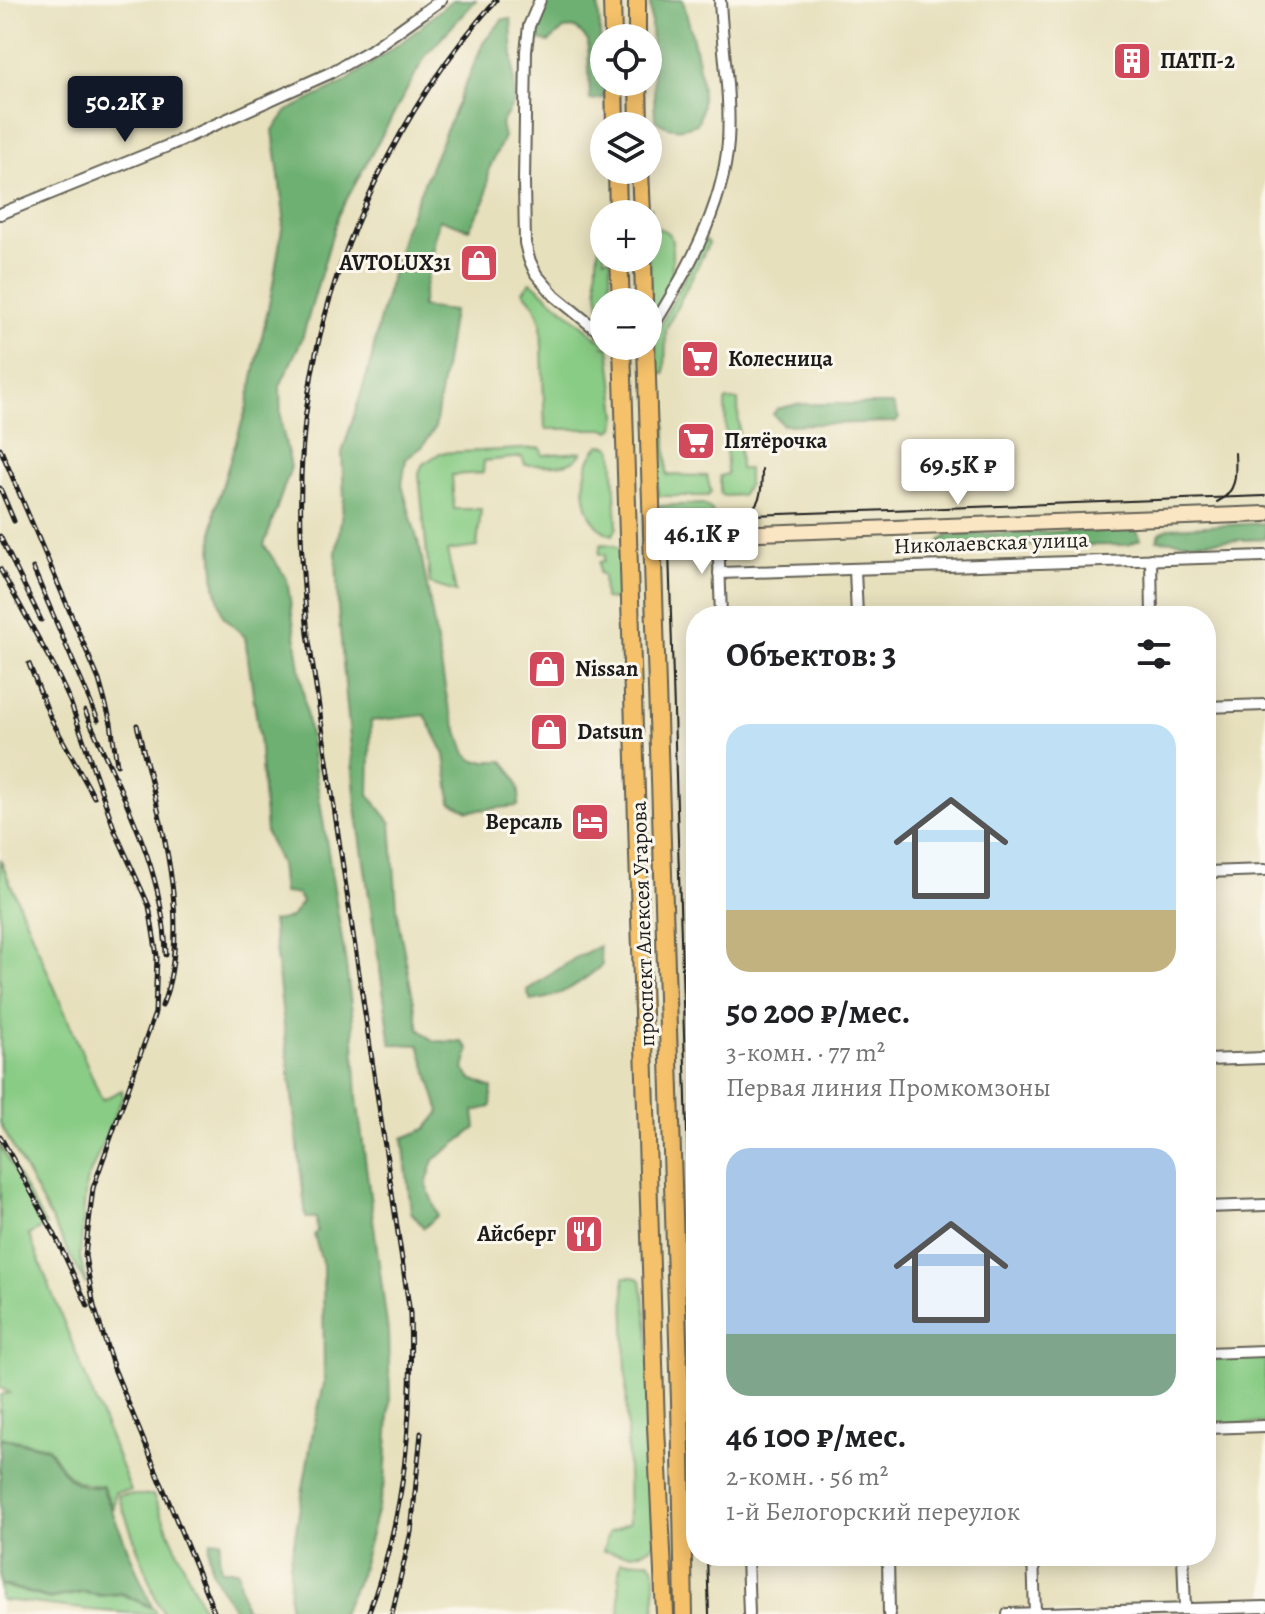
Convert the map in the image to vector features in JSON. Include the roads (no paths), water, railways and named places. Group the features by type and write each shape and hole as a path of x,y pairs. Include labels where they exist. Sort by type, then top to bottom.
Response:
{"main road":[{"path":"612,0 613,24"},
{"path":"637,0 637,24"},
{"name":"проспект Алексея Угарова","path":"621,360 656,1426 665,1614"},
{"name":"проспект Алексея Угарова","path":"646,360 684,1614"},
{"name":"Николаевская улица","path":"652,537 1265,514"},
{"path":"628,539 652,537"},
{"path":"661,1500 680,1500"}],"street":[{"path":"0,214 170,145 330,73 358,58 441,0"},
{"path":"540,0 529,26 526,51 525,243 536,274 555,296 590,325"},
{"path":"662,312 706,225 721,185 728,125 720,0"},
{"path":"718,534 721,606"},
{"name":"Николаевская улица","path":"719,573 1265,556"},
{"path":"1151,559 1152,606"},
{"path":"855,570 857,606"},
{"path":"1216,707 1265,705"},
{"path":"1216,872 1265,870"},
{"path":"1216,1060 1265,1058"},
{"path":"1216,1207 1265,1205"},
{"path":"1216,1353 1265,1351"},
{"path":"1216,1428 1265,1426"},
{"path":"747,1566 749,1614"},
{"path":"888,1566 889,1614"},
{"path":"1033,1566 1035,1613"},
{"path":"1183,1566 1185,1608"},
{"path":"1008,1614 1265,1607"}],"tram line":[{"path":"1217,502 1232,487 1235,453"},
{"path":"742,517 757,503 762,469"},
{"path":"686,1098 669,550 676,531 683,523 702,517 1265,496"},
{"path":"707,1566 709,1614"}],"railway":[{"path":"368,1614 381,1577 399,1503 408,1428 410,1313 308,634 301,543 302,452 319,338 353,233 401,133 430,86 496,0"},
{"path":"0,448 99,680 111,723 117,765"},
{"path":"0,488 14,521"},
{"path":"0,536 41,620"},
{"path":"33,568 98,720"},
{"path":"0,569 70,701 115,831 149,906 157,956 155,1013 93,1188 85,1256 94,1306 113,1366 215,1614"},
{"path":"29,664 51,719 94,797"},
{"path":"85,711 138,829 157,891 166,955"},
{"path":"137,725 162,829 174,902 175,938 171,973 162,1006"},
{"path":"0,1136 54,1233 88,1306"},
{"path":"392,1614 411,1532 421,1433"}],"place":[{"name":"ПАТП-2","path":"1132,61"},
{"name":"AVTOLUX31","path":"479,263"},
{"name":"Колесница","path":"700,359"},
{"name":"Пятёрочка","path":"696,441"},
{"name":"Nissan","path":"547,669"},
{"name":"Datsun","path":"549,732"},
{"name":"Версаль","path":"590,822"},
{"name":"Айсберг","path":"584,1234"}]}
